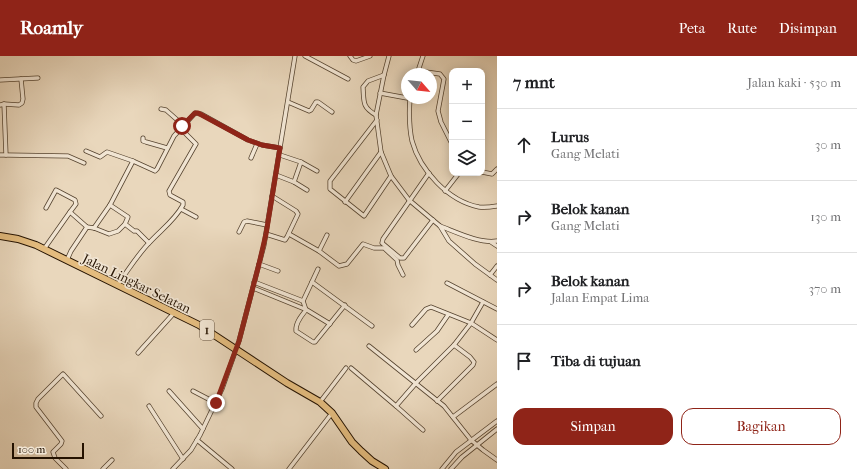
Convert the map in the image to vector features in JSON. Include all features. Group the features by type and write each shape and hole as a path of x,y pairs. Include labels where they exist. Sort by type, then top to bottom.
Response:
{"highway":[{"name":"Jalan Lingkar Selatan","path":"0,236 18,239 44,249 204,328 287,383 320,402 332,414 352,442 372,461 385,469"}],"street":[{"path":"173,469 183,459 203,429 216,403 236,350 268,225 295,56"},
{"path":"305,56 348,79"},
{"path":"350,56 356,61 370,56"},
{"path":"389,56 376,115 381,152 391,176 409,200 440,226 454,232 491,242 497,246"},
{"path":"419,68 423,56"},
{"path":"437,74 440,74 444,79 438,110 441,122 450,140"},
{"path":"376,115 369,111 364,105 363,87 368,81 384,75"},
{"path":"0,80 38,78"},
{"path":"7,155 2,104 19,105 22,103 23,99 20,79"},
{"path":"380,93 401,97"},
{"path":"288,102 309,111 316,102 318,102 332,112"},
{"path":"409,104 412,140 415,150 429,173 445,191 467,203 474,206 497,206"},
{"path":"117,285 136,258 169,223 184,203 170,195 169,191 196,144 166,110 161,109"},
{"path":"86,151 100,157 107,152 112,153 155,171 167,148 182,127 195,113 198,113 242,138 257,144 280,148"},
{"path":"377,120 330,181 330,189 364,216 391,176"},
{"path":"143,138 143,141 167,148"},
{"path":"251,158 257,144"},
{"path":"345,202 381,152"},
{"path":"0,155 16,154 68,156 84,163"},
{"path":"280,155 301,162 317,171"},
{"path":"94,228 110,206 133,161"},
{"path":"294,182 301,162"},
{"path":"485,173 492,174 497,170"},
{"path":"429,173 382,240 383,244 400,258 404,258 433,220"},
{"path":"276,175 294,182 307,190"},
{"path":"445,191 457,176"},
{"path":"44,249 76,204 76,200 56,190 46,208"},
{"path":"266,234 285,240 298,213 272,196"},
{"path":"70,212 87,227 109,234 118,231 125,224 128,217 110,206"},
{"path":"181,208 196,217"},
{"path":"239,232 244,222 247,220 268,225"},
{"path":"125,224 134,231 137,231 149,243"},
{"path":"440,226 449,241 497,280"},
{"path":"67,261 71,251 87,227"},
{"path":"449,241 454,232"},
{"path":"289,234 318,251 339,266 347,264 363,244 374,248 382,247 397,259 403,275"},
{"path":"318,251 327,235"},
{"path":"491,242 497,241"},
{"path":"259,264 278,271"},
{"path":"490,275 497,266"},
{"path":"306,310 303,301 318,269"},
{"path":"254,282 303,301"},
{"path":"312,282 372,326"},
{"path":"447,283 497,309"},
{"path":"253,288 306,310 330,324"},
{"path":"396,406 416,383 454,345 471,323 483,302"},
{"path":"306,310 295,328 296,331 313,342 316,341 345,305"},
{"path":"412,326 428,307 431,307 471,323 497,340"},
{"path":"138,353 174,312"},
{"path":"416,350 437,331 448,315"},
{"path":"438,400 473,365 474,362 470,357 454,345"},
{"path":"369,346 438,400 471,440 497,460"},
{"path":"320,402 346,368"},
{"path":"351,368 423,430"},
{"path":"66,469 54,458 53,452 62,441 36,407 38,399 63,374 101,416"},
{"path":"453,417 497,384"},
{"path":"193,391 216,403"},
{"path":"169,392 203,429"},
{"path":"149,406 183,459"},
{"path":"289,469 332,414"},
{"path":"442,469 456,452 497,421"},
{"path":"451,469 462,457 497,430"},
{"path":"196,440 232,469"},
{"path":"103,469 112,460"}],"route":[{"path":"182,126 195,113 198,113 253,143 280,148 264,245 239,341 230,369 216,403"}]}
